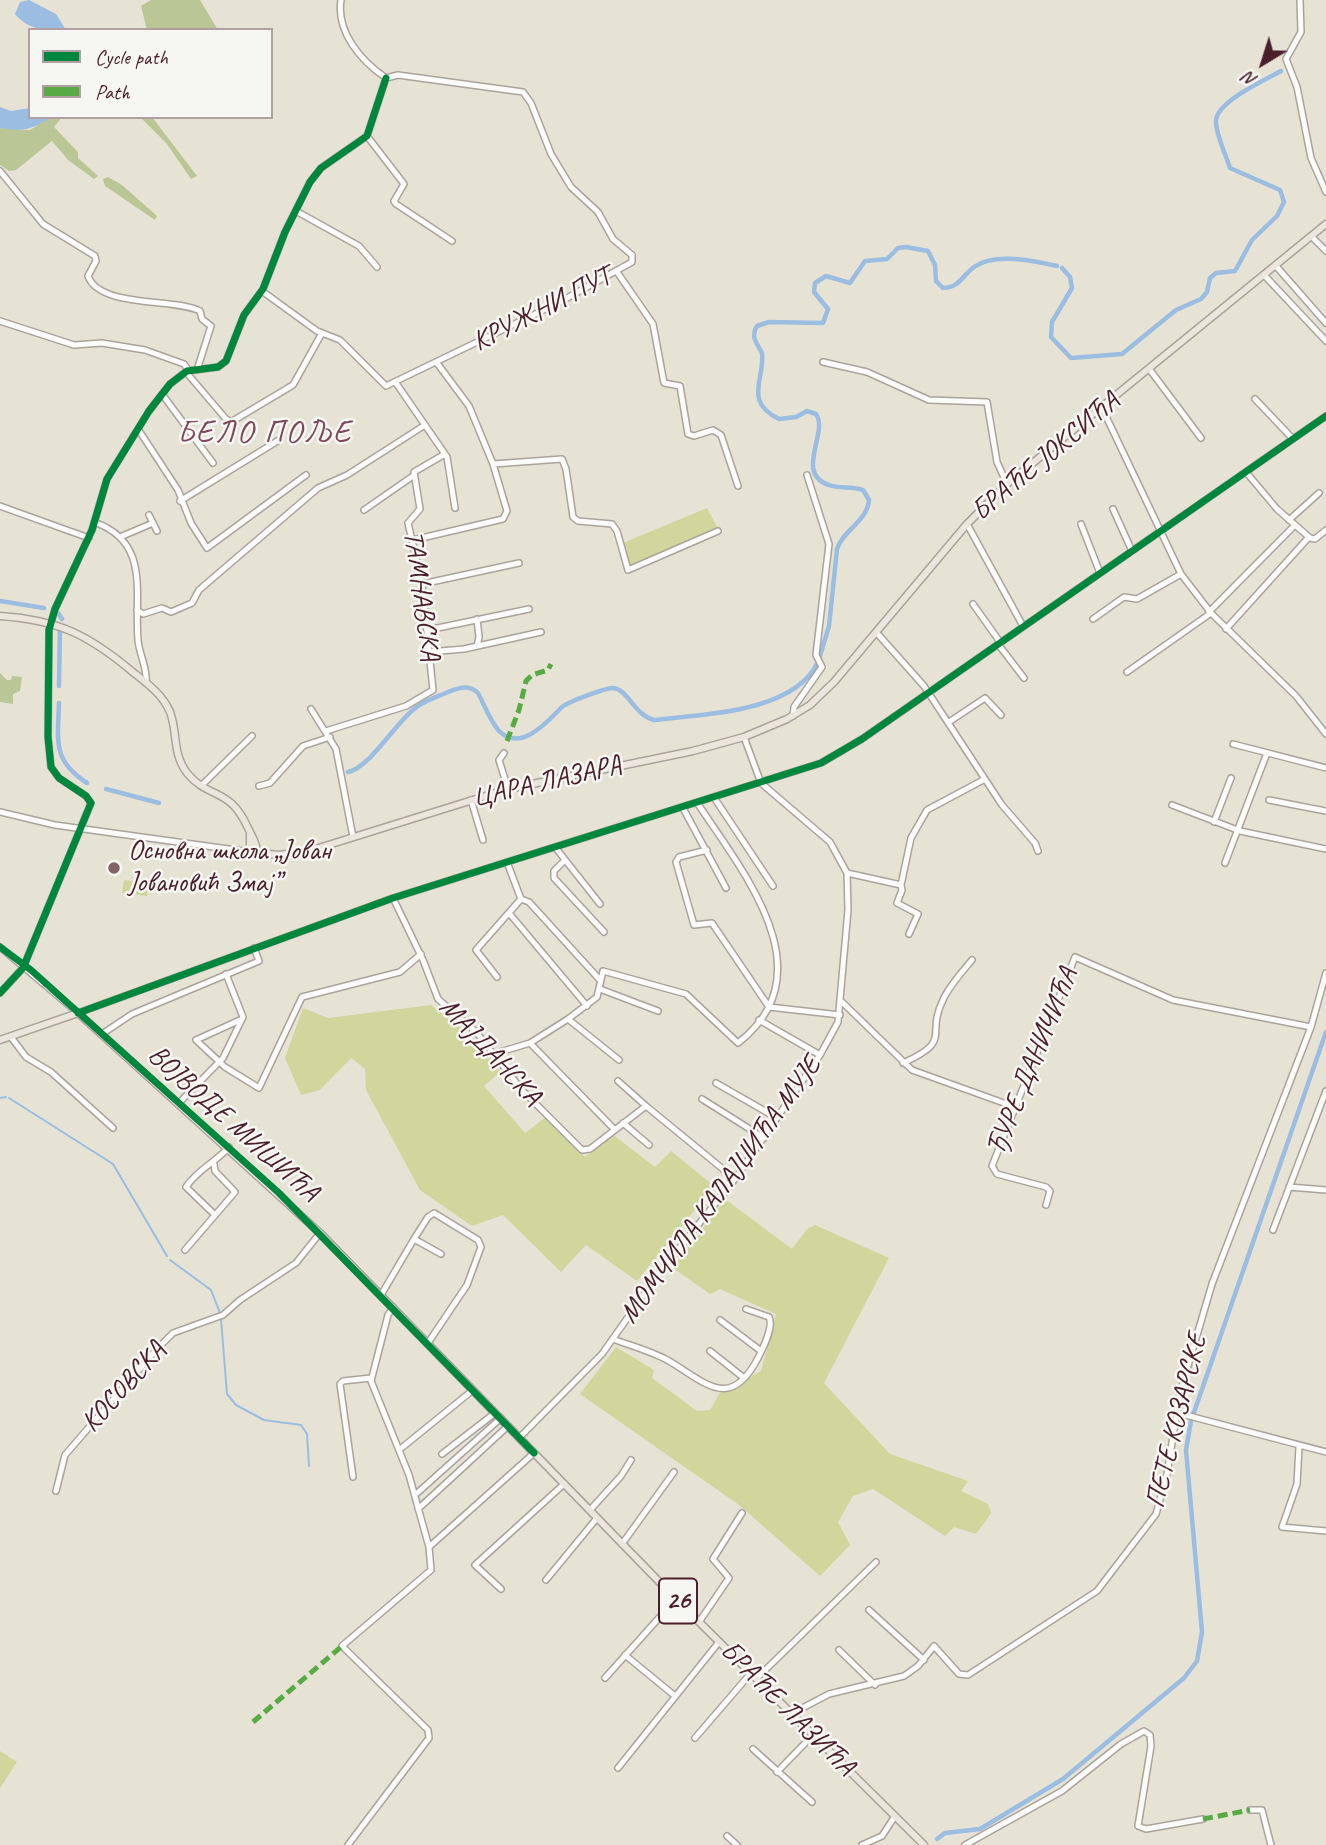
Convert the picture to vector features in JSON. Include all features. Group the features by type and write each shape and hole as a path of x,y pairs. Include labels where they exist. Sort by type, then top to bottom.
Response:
{"main road":[{"name":"БРАЋЕ ЈОКСИЋА","path":"793,716 827,689 967,524 1007,484 1326,224"},
{"path":"0,616 50,623 92,639 146,682 161,696 170,713 176,751 182,765 202,785 232,802 250,832 253,852"},
{"name":"ЦАРА ЛАЗАРА","path":"253,852 295,854 508,789 687,752 744,737 793,716"},
{"path":"0,1040 78,1013"},
{"name":"ВОЈВОДЕ МИШИЋА","path":"78,1013 229,1147 320,1233 428,1343"},
{"name":"26","path":"428,1343 534,1453"},
{"name":"БРАЋЕ ЛАЗИЋА","path":"534,1453 676,1599 924,1845"}],"street":[{"path":"0,993 25,965 90,801 60,778 50,761 47,737 50,623 89,538 107,479 138,429 162,394 187,371 224,363 244,314 262,291 296,211 318,172 367,136 387,78 364,59 348,38 341,18 341,0"},
{"path":"1300,0 1301,32 1286,60 1297,87 1311,158 1326,192"},
{"name":"КРУЖНИ ПУТ","path":"387,78 395,75 523,92 531,103 551,154 566,179 598,212 613,239 632,254 631,263 617,272 396,383"},
{"path":"367,136 404,184 394,201 396,204 452,242"},
{"path":"0,171 43,224 95,256 96,261 88,276 94,284 118,296 200,311 202,319 211,326 197,370"},
{"path":"296,211 359,246 377,267"},
{"path":"1311,236 1326,251"},
{"path":"1276,266 1326,323"},
{"path":"617,272 653,324 664,383 680,386 688,435 694,436 713,430 721,435 738,486"},
{"path":"1265,276 1326,341"},
{"path":"262,291 322,333 342,342 381,384 396,383 445,454 455,509"},
{"path":"0,321 74,345 124,345 184,363 187,371 231,422 293,385 322,333"},
{"path":"823,362 867,372 929,400 987,402 997,462 1007,484"},
{"path":"413,540 506,517 507,511 494,464 469,406 437,363"},
{"path":"1150,370 1201,438"},
{"path":"162,394 213,463"},
{"path":"1255,399 1293,439"},
{"path":"1102,408 1181,574 1210,612 1296,696 1326,734"},
{"path":"78,1013 393,898 715,799 829,759 1326,416"},
{"path":"137,610 143,614 162,608 171,612 189,604 198,590 318,488 347,475 425,425"},
{"path":"138,429 178,490 180,501 207,548 306,475"},
{"path":"180,501 279,440"},
{"path":"364,510 413,476 417,469 445,454"},
{"path":"494,464 562,459 573,517 579,521 612,524 617,531 628,570 718,531"},
{"path":"1246,472 1289,520 1309,537 1315,539 1326,530"},
{"path":"793,716 794,707 822,667 816,655 829,553 828,539 807,475"},
{"name":"ТАМНАВСКА","path":"326,731 382,715 430,694 434,682 428,631 409,520 420,506 413,476"},
{"path":"1289,520 1320,493"},
{"path":"0,506 89,538"},
{"path":"1113,509 1132,551"},
{"path":"149,515 157,531"},
{"path":"94,522 120,537 136,563 138,645 146,682"},
{"path":"120,537 153,523"},
{"path":"967,524 1023,626"},
{"path":"1081,524 1100,573"},
{"path":"1127,673 1210,612 1295,525"},
{"path":"1226,629 1309,537"},
{"path":"422,584 519,563"},
{"path":"1093,619 1124,597 1137,599 1181,574"},
{"path":"973,604 1024,678"},
{"path":"428,631 529,609"},
{"path":"477,620 477,646"},
{"path":"429,652 477,646 541,632"},
{"path":"876,632 928,692 985,779 1038,850"},
{"path":"949,722 986,698 1001,715"},
{"path":"311,709 330,737 339,759 353,837"},
{"path":"202,785 252,736"},
{"path":"259,786 270,783 303,746 330,737"},
{"name":"МОМЧИЛА КАЛАЈЏИЋА МУЈЕ","path":"519,1438 613,1339 660,1272 735,1179 820,1055 840,1015 849,899 847,873 830,842 761,783 744,737"},
{"path":"1233,744 1326,768"},
{"path":"503,752 499,760 508,789"},
{"path":"1225,863 1267,753"},
{"path":"1214,822 1231,778"},
{"path":"909,934 918,914 897,904 911,838 927,810 985,779"},
{"path":"715,799 774,886"},
{"path":"471,800 483,840"},
{"path":"1269,800 1326,811"},
{"path":"493,1054 530,1043 587,1006 597,997 605,971 685,994 738,1043 759,1020 769,1007 779,982 775,940 741,872 698,804"},
{"path":"1172,805 1237,831 1326,849"},
{"path":"683,808 708,850 726,888"},
{"name":"ЦАРА ЛАЗАРА","path":"0,812 80,829 253,852"},
{"path":"555,848 600,904"},
{"path":"708,850 680,858 676,862 694,923 697,926 712,923 769,1007 840,1015"},
{"path":"564,861 554,871 554,878 604,932"},
{"path":"507,862 521,899 529,902 601,981"},
{"path":"847,873 901,885"},
{"name":"МАЈДАНСКА","path":"393,898 421,954 438,999 476,1032 522,1090 582,1150 590,1149 646,1106"},
{"path":"496,977 476,950 521,899"},
{"path":"509,913 587,1006"},
{"name":"ВОЈВОДЕ МИШИЋА","path":"0,947 25,965 78,1013"},
{"path":"102,1034 132,1014 259,961 254,948"},
{"path":"240,1020 196,1038 219,1061 256,1087 261,1087 302,997 400,972 421,954"},
{"name":"ЂУРЕ ДАНИЧИЋА","path":"1046,1205 1050,1191 1046,1187 997,1174 992,1168 1074,957 1173,1000 1311,1027"},
{"path":"903,1063 926,1052 935,1043 942,1000 972,960"},
{"name":"ПЕТЕ КОЗАРСКЕ","path":"791,1714 829,1694 904,1676 936,1646 959,1674 968,1675 1097,1591 1159,1509 1181,1390 1212,1284 1311,1027 1326,973"},
{"path":"179,1103 225,1055 243,1014 226,974"},
{"path":"600,989 658,1011"},
{"path":"842,1002 912,1070 1015,1107"},
{"path":"568,1019 620,1060"},
{"path":"759,1020 820,1055"},
{"path":"11,1037 26,1056 51,1072 113,1128"},
{"path":"530,1043 615,1130"},
{"path":"618,1081 735,1179"},
{"path":"716,1083 777,1118"},
{"path":"1273,1230 1326,1091"},
{"path":"702,1099 764,1138"},
{"path":"623,1123 649,1145"},
{"name":"ВОЈВОДЕ МИШИЋА","path":"215,1215 186,1187 201,1168 214,1164 229,1147"},
{"name":"ВОЈВОДЕ МИШИЋА","path":"185,1250 235,1192 215,1171 214,1164"},
{"path":"1289,1187 1326,1190"},
{"path":"381,1295 428,1217 434,1213 481,1244 467,1285 428,1343"},
{"name":"КОСОВСКА","path":"56,1491 65,1455 173,1333 220,1317 240,1300 296,1263 320,1233"},
{"path":"414,1239 440,1254"},
{"path":"348,1845 429,1738 428,1730 342,1646 429,1574 432,1566 415,1495 400,1450 370,1378 393,1307"},
{"path":"613,1339 666,1359 712,1389 723,1389 744,1378 761,1351 771,1321 767,1316 746,1309"},
{"path":"720,1321 761,1351"},
{"path":"710,1351 744,1378"},
{"path":"353,1477 340,1384 343,1381 370,1378"},
{"path":"400,1450 473,1390"},
{"path":"442,1454 495,1412"},
{"path":"1178,1413 1326,1452"},
{"path":"415,1495 501,1418"},
{"path":"418,1508 508,1426"},
{"path":"1299,1447 1297,1484 1282,1527 1326,1531"},
{"path":"429,1547 534,1453"},
{"path":"590,1510 621,1476 631,1460"},
{"path":"622,1544 674,1472"},
{"path":"501,1588 475,1565 564,1484"},
{"path":"699,1622 729,1578 713,1559 742,1513"},
{"path":"546,1580 597,1518"},
{"path":"695,1738 753,1676 876,1562"},
{"path":"605,1678 676,1599"},
{"path":"869,1610 924,1660"},
{"path":"618,1768 719,1642"},
{"path":"839,1650 875,1685"},
{"path":"625,1655 676,1696"},
{"path":"965,1845 1062,1791 1121,1744 1144,1731 1150,1735 1151,1746 1138,1826 1146,1829 1203,1819"},
{"path":"777,1772 813,1735"},
{"path":"753,1749 812,1802"},
{"path":"1250,1811 1262,1810 1271,1845"},
{"path":"862,1845 882,1836 895,1816"},
{"path":"727,1836 737,1845"}],"green space":[{"path":"151,0 200,0 217,28 146,28 141,6"},
{"path":"48,119 60,119 54,127 78,152 78,158 98,176 94,179 68,160 52,141 16,170 9,171 0,165 0,128 30,130"},
{"path":"142,119 154,119 197,176 191,179 167,144"},
{"path":"108,177 122,185 157,216 155,220 105,186 103,179"},
{"path":"707,508 718,529 671,551 628,566 623,543"},
{"path":"0,673 7,680 11,680 12,676 22,677 20,691 13,694 13,704 0,702"},
{"path":"124,880 149,883 147,896 122,893"},
{"path":"431,1005 471,1036 500,1072 484,1086 525,1133 546,1117 585,1157 612,1134 655,1167 671,1151 714,1186 637,1281 586,1245 561,1272 503,1215 472,1226 420,1190 366,1090 365,1069 351,1058 320,1090 301,1095 285,1058 303,1008 328,1018"},
{"path":"725,1199 792,1249 807,1229 815,1225 889,1258 824,1383 890,1454 968,1481 961,1491 988,1504 991,1513 976,1534 954,1527 945,1536 873,1489 853,1496 838,1522 850,1545 820,1576 739,1505 580,1394 616,1347 654,1370 652,1378 697,1411 710,1410 721,1391 726,1391 761,1371 776,1314 720,1289 710,1294 673,1268"},
{"path":"0,1751 17,1762 0,1788"}],"water":[{"path":"29,0 56,14 65,28 38,28 26,24 15,14 20,2"},
{"path":"0,107 11,111 28,108 28,119 48,119 27,129 0,128"}],"waterway":[{"path":"1062,268 1070,277 1072,288 1052,322 1051,337 1071,358 1122,354 1176,310 1201,299 1207,292 1210,278 1216,273 1235,271 1252,240 1277,216 1284,202 1280,190 1230,168 1216,120 1233,99 1281,71"},
{"path":"820,656 829,626 837,549 844,536 864,514 869,500 863,490 829,485 819,480 814,472 814,452 819,431 816,414 807,411 796,417 779,419 762,405 758,389 762,353 754,337 757,326 769,322 823,323 828,309 814,292 815,283 826,276 850,283 865,261 887,259 898,248 928,251 935,265 936,281 943,288 953,286 974,267 992,260 1015,259 1057,266"},
{"path":"0,601 44,608"},
{"path":"58,613 62,619"},
{"path":"59,686 60,628"},
{"path":"348,772 365,762 418,706 460,688 471,688 478,693 499,731 507,737 516,738 525,737 542,727 562,707 613,688 623,693 641,713 654,720 745,708 789,692 806,679 818,662"},
{"path":"59,703 58,739 62,758 76,775 87,783"},
{"path":"106,789 159,803"},
{"path":"937,1839 945,1833 980,1829 1063,1779 1184,1678 1197,1661 1202,1632 1186,1450 1191,1421 1326,1032"},
{"path":"0,1098 6,1097"},
{"path":"9,1098 113,1164 167,1256"},
{"path":"170,1260 211,1290 220,1313"},
{"path":"221,1319 227,1394 236,1405 264,1420 301,1425 307,1434 309,1466"}],"marked path":[{"path":"507,741 526,681 532,675 548,670 551,664"},
{"path":"253,1722 342,1646"},
{"path":"1203,1819 1250,1810"}],"cycle path":[{"path":"0,993 23,968 91,803 86,796 59,778 51,767 48,737 49,630 55,609 92,530 107,479 149,411 170,384 187,371 218,367 226,361 244,315 263,289 285,232 310,182 321,168 367,136 386,78"},
{"path":"78,1013 393,898 821,763 862,739 1326,416"},
{"path":"0,947 31,970 279,1193 534,1453"}],"place":[{"name":"Основна школа „Јован Јовановић Змај”","path":"114,868"}],"district":[{"name":"БЕЛО ПОЉЕ","path":"265,434"}]}
